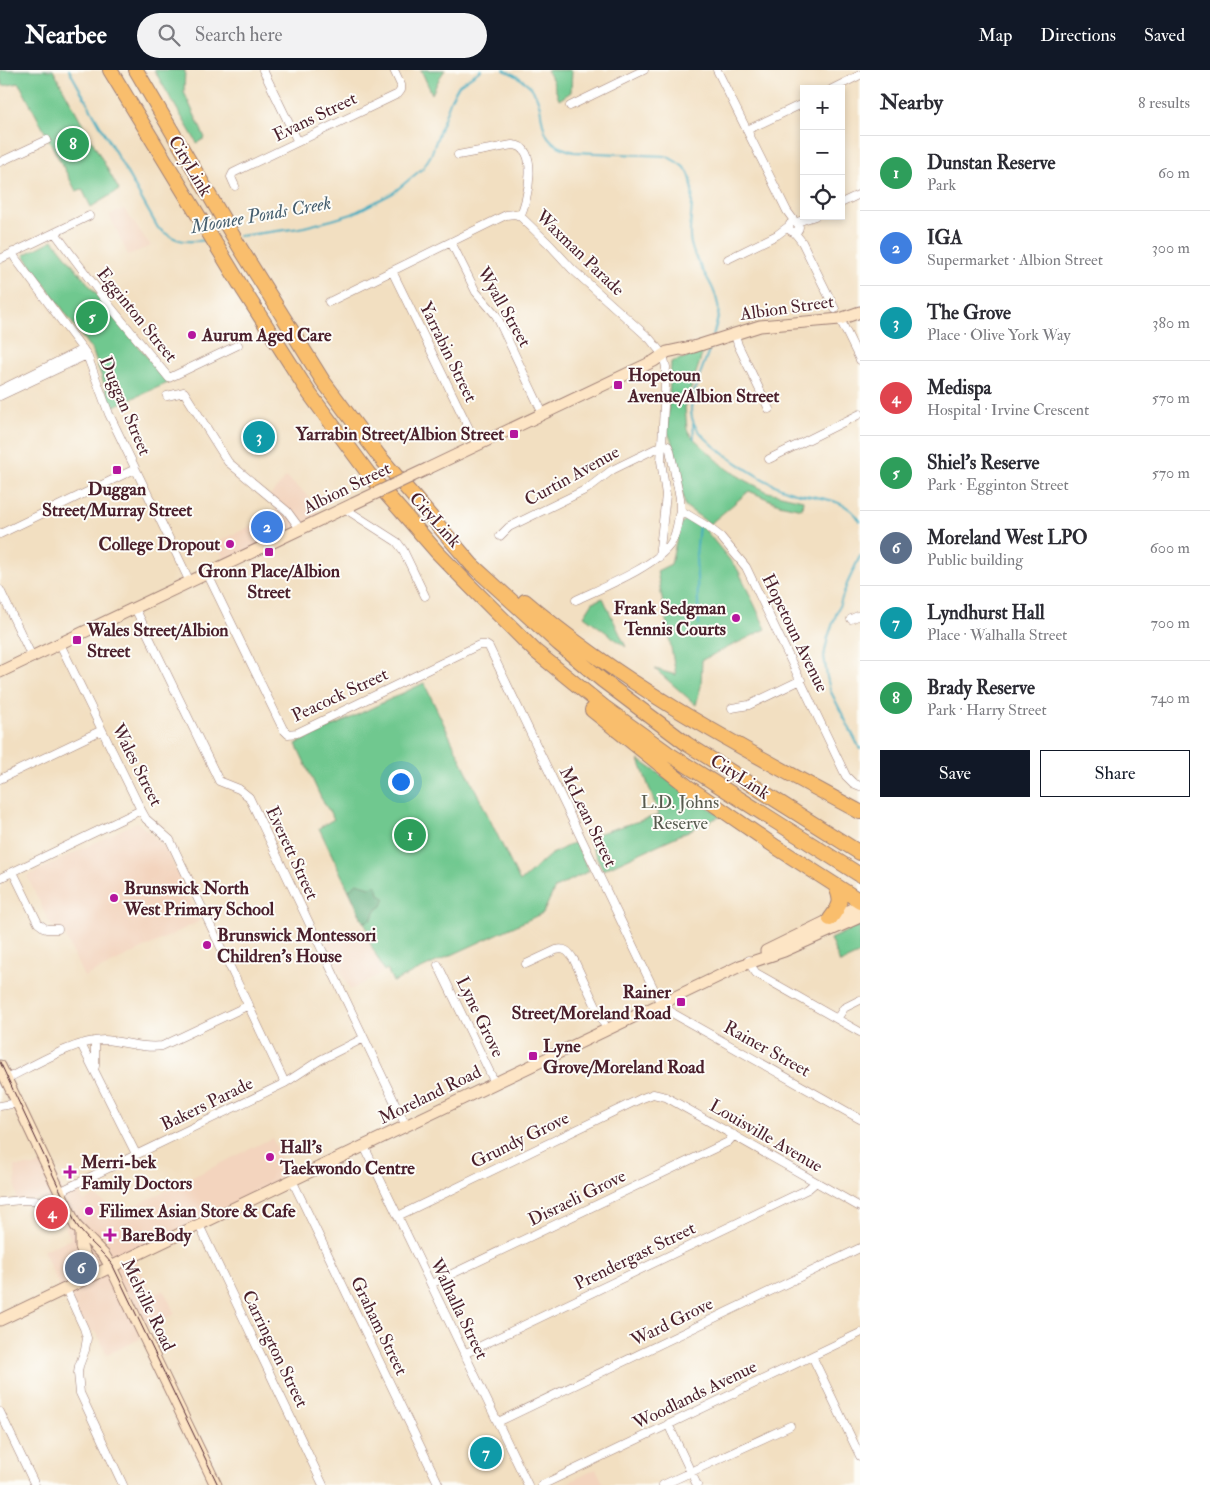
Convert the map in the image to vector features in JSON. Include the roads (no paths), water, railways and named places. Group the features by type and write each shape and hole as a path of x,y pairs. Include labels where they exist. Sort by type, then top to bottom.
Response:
{"highway":[{"name":"CityLink","path":"110,70 282,352 342,440 368,473 469,585 536,651 633,729 715,784 860,875"},
{"name":"CityLink","path":"136,70 221,218 297,341 340,404 379,456 439,528 472,564 602,680 687,744 860,853"},
{"path":"439,528 530,605 620,673 688,716 860,812"},
{"path":"469,585 514,638 545,670 582,702 687,786 776,847 860,901"},
{"path":"830,919 840,903 835,885"}],"main road":[{"name":"Albion Street","path":"0,672 660,358 672,350 772,324 860,312"},
{"name":"Moreland Road","path":"0,1320 607,1030 830,919 860,906"},
{"name":"Moreland Road","path":"746,962 784,951 859,918"},
{"name":"Melville Road","path":"0,1066 61,1196 81,1233 104,1255 111,1267 216,1485"},
{"path":"81,1233 79,1235 81,1247 91,1270 88,1278"}],"street":[{"path":"263,70 298,142"},
{"name":"Evans Street","path":"235,186 232,180 233,173 398,94 401,90 401,85 394,70"},
{"path":"570,106 644,70"},
{"path":"718,70 860,360"},
{"path":"840,85 860,75"},
{"path":"747,130 800,105"},
{"path":"0,162 47,140"},
{"path":"458,155 512,145 518,145 523,148 531,169 525,203 520,216"},
{"path":"845,201 860,194"},
{"name":"Waxman Parade","path":"330,302 506,215 515,214 520,216 572,269 625,315 660,358"},
{"path":"0,258 89,216"},
{"path":"728,259 808,220"},
{"name":"Egginton Street","path":"55,232 115,312 169,378 238,345"},
{"name":"Wyall Street","path":"451,242 476,292 496,315 543,414"},
{"name":"Duggan Street","path":"13,252 15,258 85,352 93,367 109,414 190,582"},
{"name":"Yarrabin Street","path":"392,271 477,445"},
{"path":"738,332 736,338 738,345 769,409"},
{"path":"0,396 27,380 85,352"},
{"path":"658,557 666,495 661,461 666,367 660,358"},
{"path":"0,390 27,380"},
{"path":"167,396 184,392 226,460 287,510 301,530"},
{"path":"769,459 860,414"},
{"path":"576,600 648,564 658,557 672,542 680,510 680,498 670,450 668,446 662,445"},
{"name":"Curtin Avenue","path":"500,536 509,527 588,489 612,470 662,445"},
{"path":"0,534 135,469"},
{"path":"349,506 397,542 403,550 425,596"},
{"name":"Hopetoun Avenue","path":"680,510 708,527 730,547 746,567 846,776 852,783 860,786"},
{"name":"Peacock Street","path":"208,573 283,729 288,734 297,733 479,645 486,645"},
{"path":"0,590 32,657"},
{"name":"Everett Street","path":"135,608 219,781 239,789 249,797 406,1126"},
{"path":"851,619 860,615"},
{"name":"Wales Street","path":"60,644 146,819 170,840 285,1083"},
{"name":"McLean Street","path":"486,645 491,650 661,1004"},
{"path":"732,708 749,705 800,680"},
{"path":"0,779 102,730"},
{"path":"0,878 141,810"},
{"path":"13,872 38,923 46,929 58,929"},
{"path":"526,964 556,950 567,951 574,960 607,1030"},
{"path":"746,962 756,973 860,1032"},
{"name":"Lyne Grove","path":"438,964 495,1083"},
{"path":"837,1019 844,1008 860,1000"},
{"name":"Rainer Street","path":"661,1004 674,1014 860,1119"},
{"path":"6,1079 81,1044 95,1041 162,1046 248,1006"},
{"name":"Bakers Parade","path":"61,1196 136,1154 285,1083 320,1060 364,1038"},
{"path":"94,1068 95,1041"},
{"path":"81,1044 136,1154"},
{"name":"Louisville Avenue","path":"656,1094 666,1097 860,1207"},
{"name":"Grundy Grove","path":"398,1216 640,1099 656,1094"},
{"path":"0,1106 18,1104"},
{"name":"Disraeli Grove","path":"431,1284 728,1142 734,1135"},
{"name":"Walhalla Street","path":"364,1146 528,1485"},
{"name":"Graham Street","path":"292,1180 439,1485"},
{"name":"Prendergast Street","path":"464,1354 808,1189 816,1182"},
{"path":"0,1202 61,1196"},
{"name":"Carrington Street","path":"199,1225 324,1485"},
{"name":"Ward Grove","path":"498,1422 860,1248"},
{"path":"66,1289 87,1338 78,1374 80,1393 123,1485"},
{"name":"Woodlands Avenue","path":"542,1485 860,1333"},
{"path":"812,1356 860,1456"},
{"path":"0,1412 35,1485"},
{"path":"668,1424 697,1485"},
{"path":"663,1485 790,1426"}],"waterway":[{"name":"Moonee Ponds Creek","path":"69,70 158,228 176,239 207,240"},
{"name":"Moonee Ponds Creek","path":"239,236 300,228 332,220 352,214 393,193 423,168 431,155 451,99 459,85 481,70"},
{"name":"Moonee Ponds Creek","path":"504,70 518,77 531,87 537,97 546,133 551,141 560,147 574,152 666,156 678,162 686,169 691,179 692,187 690,229 692,246 716,296 718,305 718,317 713,335"},
{"name":"Moonee Ponds Creek","path":"710,347 696,386 691,409 696,427 703,436 725,455 752,473 789,491 838,503 854,513 860,521"},
{"path":"693,424 694,438"},
{"path":"699,525 696,556 699,624"},
{"name":"Moonee Ponds Creek","path":"860,556 847,584 828,637 824,656 830,690 860,749"}],"tram line":[{"path":"0,1062 76,1224 113,1266 218,1485"}],"place":[{"name":"Brady Reserve","path":"73,144"},
{"name":"Shiel's Reserve","path":"92,317"},
{"name":"Aurum Aged Care","path":"192,335"},
{"name":"Hopetoun Avenue/Albion Street","path":"618,385"},
{"name":"Yarrabin Street/Albion Street","path":"514,434"},
{"name":"The Grove","path":"259,437"},
{"name":"Duggan Street/Murray Street","path":"117,470"},
{"name":"IGA","path":"267,527"},
{"name":"College Dropout","path":"230,544"},
{"name":"Gronn Place/Albion Street","path":"269,552"},
{"name":"Frank Sedgman Tennis Courts","path":"736,618"},
{"name":"Wales Street/Albion Street","path":"77,640"},
{"name":"Dunstan Reserve","path":"410,835"},
{"name":"Brunswick North West Primary School","path":"114,898"},
{"name":"Brunswick Montessori Children's House","path":"207,945"},
{"name":"Rainer Street/Moreland Road","path":"681,1002"},
{"name":"Lyne Grove/Moreland Road","path":"533,1056"},
{"name":"Hall's Taekwondo Centre","path":"270,1157"},
{"name":"Merri-bek Family Doctors","path":"70,1172"},
{"name":"Filimex Asian Store & Cafe","path":"89,1211"},
{"name":"Medispa","path":"52,1213"},
{"name":"BareBody","path":"110,1235"},
{"name":"Moreland West LPO","path":"81,1268"},
{"name":"Lyndhurst Hall","path":"486,1453"}],"park label":[{"name":"L.D. Johns Reserve","path":"680,812"}]}
